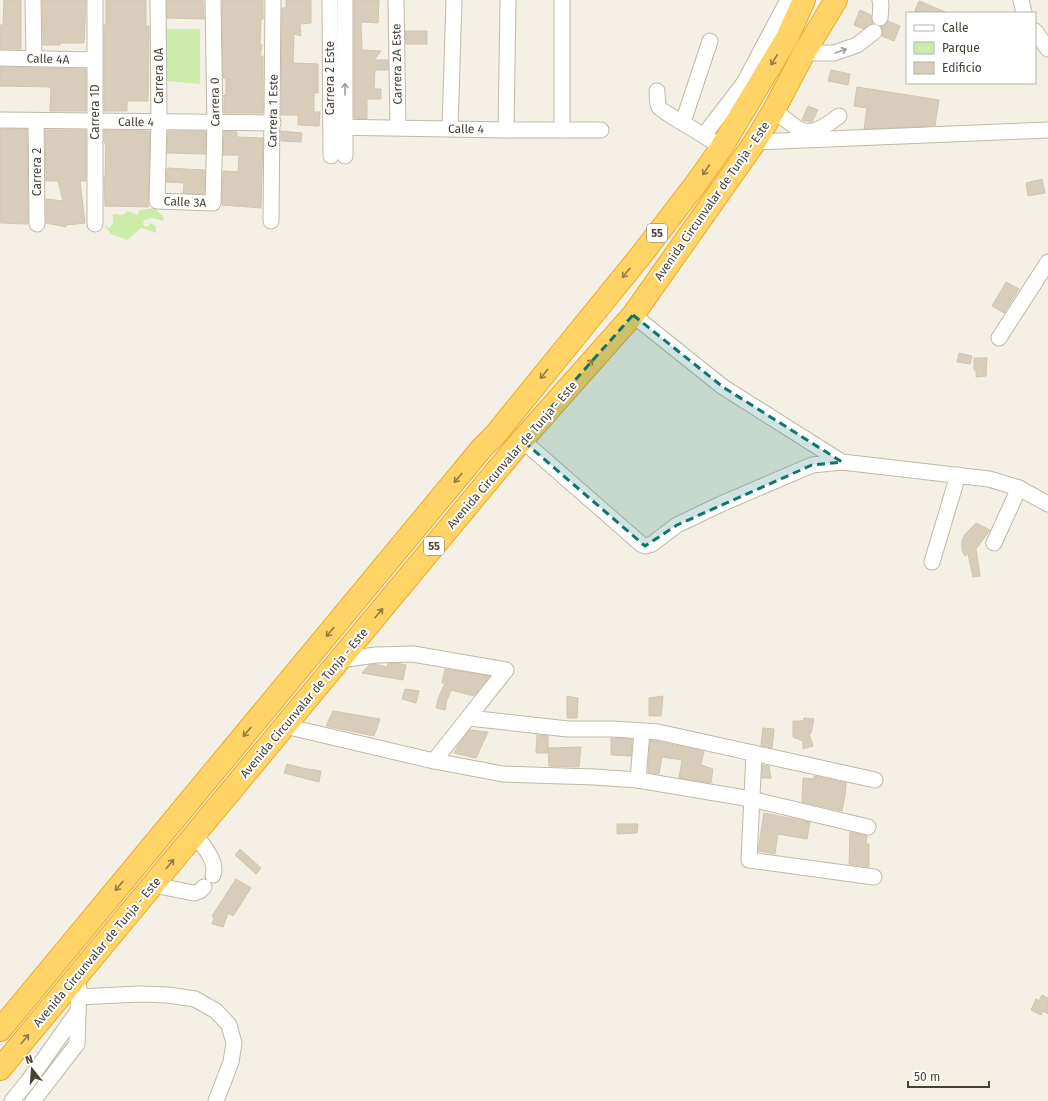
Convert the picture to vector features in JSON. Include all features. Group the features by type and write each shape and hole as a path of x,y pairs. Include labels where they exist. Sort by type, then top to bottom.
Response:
{"highway":[{"name":"Avenida Circunvalar de Tunja - Este","path":"0,1030 482,448 500,429 642,254 698,181 712,142 787,38 804,0"},
{"name":"Avenida Circunvalar de Tunja - Este","path":"0,1069 522,440 633,315 755,142 774,110 804,53 836,0"}],"street":[{"path":"33,0 34,58"},
{"name":"Carrera 1D","path":"95,0 95,224"},
{"name":"Carrera 0A","path":"157,201 159,122 158,0"},
{"name":"Carrera 0","path":"213,0 215,123 213,203"},
{"name":"Carrera 1 Este","path":"271,221 273,0"},
{"name":"Carrera 2 Este","path":"330,0 338,127"},
{"name":"Carrera 2 Este","path":"338,156 338,127 345,0"},
{"name":"Carrera 2A Este","path":"396,0 398,127"},
{"path":"450,128 454,0"},
{"path":"506,130 508,0"},
{"path":"562,0 562,130"},
{"path":"787,38 790,0"},
{"path":"656,91 659,107 664,112 683,122 712,142 790,0"},
{"path":"880,0 880,18"},
{"path":"1021,0 1024,12"},
{"path":"804,53 834,53 857,45 874,32"},
{"path":"1036,32 1048,49"},
{"path":"683,122 710,41"},
{"name":"Calle 4A","path":"0,58 95,60"},
{"path":"774,110 804,132 812,132 822,128 839,116"},
{"name":"Calle 4","path":"0,120 273,123"},
{"name":"Carrera 2","path":"36,121 37,224"},
{"name":"Calle 4","path":"338,127 601,130"},
{"path":"755,142 1048,130"},
{"name":"Calle 3A","path":"157,201 213,203"},
{"path":"999,338 1048,262"},
{"path":"633,315 723,387 842,462"},
{"path":"522,440 640,544 645,546 652,544 677,525 721,504 812,465 842,462 989,479 1019,488 1048,504"},
{"path":"932,562 958,475"},
{"path":"994,543 1019,488"},
{"path":"340,660 376,655 413,654 506,670 434,761"},
{"path":"469,718 568,729 613,729 658,732 875,780"},
{"path":"285,726 434,761 503,774 638,780 751,799 868,827"},
{"path":"638,780 642,731"},
{"path":"754,753 749,860 874,877"},
{"path":"153,885 194,893 200,891 215,869 214,864 195,834"},
{"path":"33,1101 77,1044 78,1004 81,972"},
{"path":"12,1101 29,1080 78,1004 139,994 168,995 195,999 216,1011 229,1025 234,1043 231,1062 216,1101"}],"highlighted area":[{"path":"633,315 723,387 842,462 812,465 677,525 645,546 522,440"}],"green space":[{"path":"166,29 200,29 200,84 166,81"},
{"path":"154,208 163,216 164,221 151,218 144,220 143,225 147,227 151,223 156,226 156,233 141,228 127,240 111,234 105,226 110,228 113,222 113,214 123,215 128,211 137,215 140,210"}],"building":[{"path":"4,0 21,0 21,49 0,49 0,25 3,25"},
{"path":"42,0 86,0 84,43 43,45"},
{"path":"106,0 146,0 146,26 149,26 148,101 127,101 127,111 104,111 104,25 106,25"},
{"path":"167,0 203,0 204,19 167,18"},
{"path":"222,0 263,0 263,19 261,19 260,45 262,45 260,56 263,56 263,113 224,113 226,79 223,78"},
{"path":"286,0 311,0 311,23 300,24 301,36 294,34 293,63 318,64 318,93 314,93 314,112 320,112 319,126 298,125 298,115 281,115 282,8 286,8"},
{"path":"354,0 379,0 378,23 361,23 362,50 381,51 374,60 388,60 388,70 375,70 374,89 381,89 381,99 367,99 367,119 354,118"},
{"path":"919,1 946,12 914,12"},
{"path":"860,10 871,15 873,23 864,29 854,25"},
{"path":"888,21 900,26 894,41 882,36 883,31 881,27"},
{"path":"405,31 427,31 427,44 406,44"},
{"path":"0,67 86,69 86,111 50,111 51,87 0,86"},
{"path":"831,70 850,74 848,85 828,81"},
{"path":"857,87 939,100 935,126 864,129 867,108 854,106"},
{"path":"808,106 818,110 812,122 802,120"},
{"path":"0,129 27,129 28,224 0,223"},
{"path":"45,130 86,130 86,181 80,181 85,223 66,225 66,227 46,223 46,199 63,201 58,181 46,181"},
{"path":"104,130 150,131 148,207 105,206 104,177 106,143 104,143"},
{"path":"168,131 206,131 205,154 167,153"},
{"path":"224,131 237,132 237,137 263,138 261,208 222,205 223,171 238,172 239,155 223,155"},
{"path":"281,131 302,133 301,142 281,141"},
{"path":"167,168 205,170 204,194 183,193 184,183 166,182"},
{"path":"1042,179 1045,193 1028,196 1026,183"},
{"path":"1006,282 1019,289 1004,313 992,306"},
{"path":"959,353 972,356 970,364 957,362"},
{"path":"974,358 987,358 986,376 976,377 976,370 974,370"},
{"path":"976,523 990,530 976,549 980,576 973,577 968,554 965,556 962,550 962,541 965,534"},
{"path":"396,663 406,665 403,680 362,673 369,665 374,664 387,667 388,664"},
{"path":"445,669 490,676 474,696 451,690 445,710 436,708 445,683 442,683"},
{"path":"405,689 419,691 416,703 402,699"},
{"path":"567,696 578,698 577,718 567,718"},
{"path":"663,696 661,716 649,716 649,698"},
{"path":"333,711 380,719 374,736 326,726"},
{"path":"804,718 814,719 811,733 809,733 813,746 803,749 803,741 793,737 793,721 803,721"},
{"path":"763,728 774,729 772,748 761,746"},
{"path":"470,730 488,732 476,758 454,753"},
{"path":"537,735 548,736 548,753 536,753"},
{"path":"611,738 632,739 631,756 611,755"},
{"path":"650,740 704,751 701,765 713,769 711,783 679,778 682,760 662,757 659,774 648,772"},
{"path":"581,747 579,767 549,766 548,748"},
{"path":"287,764 321,771 319,782 284,773"},
{"path":"762,765 769,766 771,778 762,778"},
{"path":"814,776 846,783 842,811 802,802 803,778 814,779"},
{"path":"764,813 810,822 807,839 778,834 775,854 758,851"},
{"path":"617,824 638,824 637,833 617,834"},
{"path":"850,832 867,836 866,844 869,844 869,867 849,864"},
{"path":"240,849 261,868 256,874 235,855"},
{"path":"236,879 251,888 233,916 228,913 223,927 212,924 214,918 212,916"},
{"path":"1042,995 1048,998 1048,1014 1043,1011 1041,1015 1031,1010 1036,999 1039,1001"}]}
